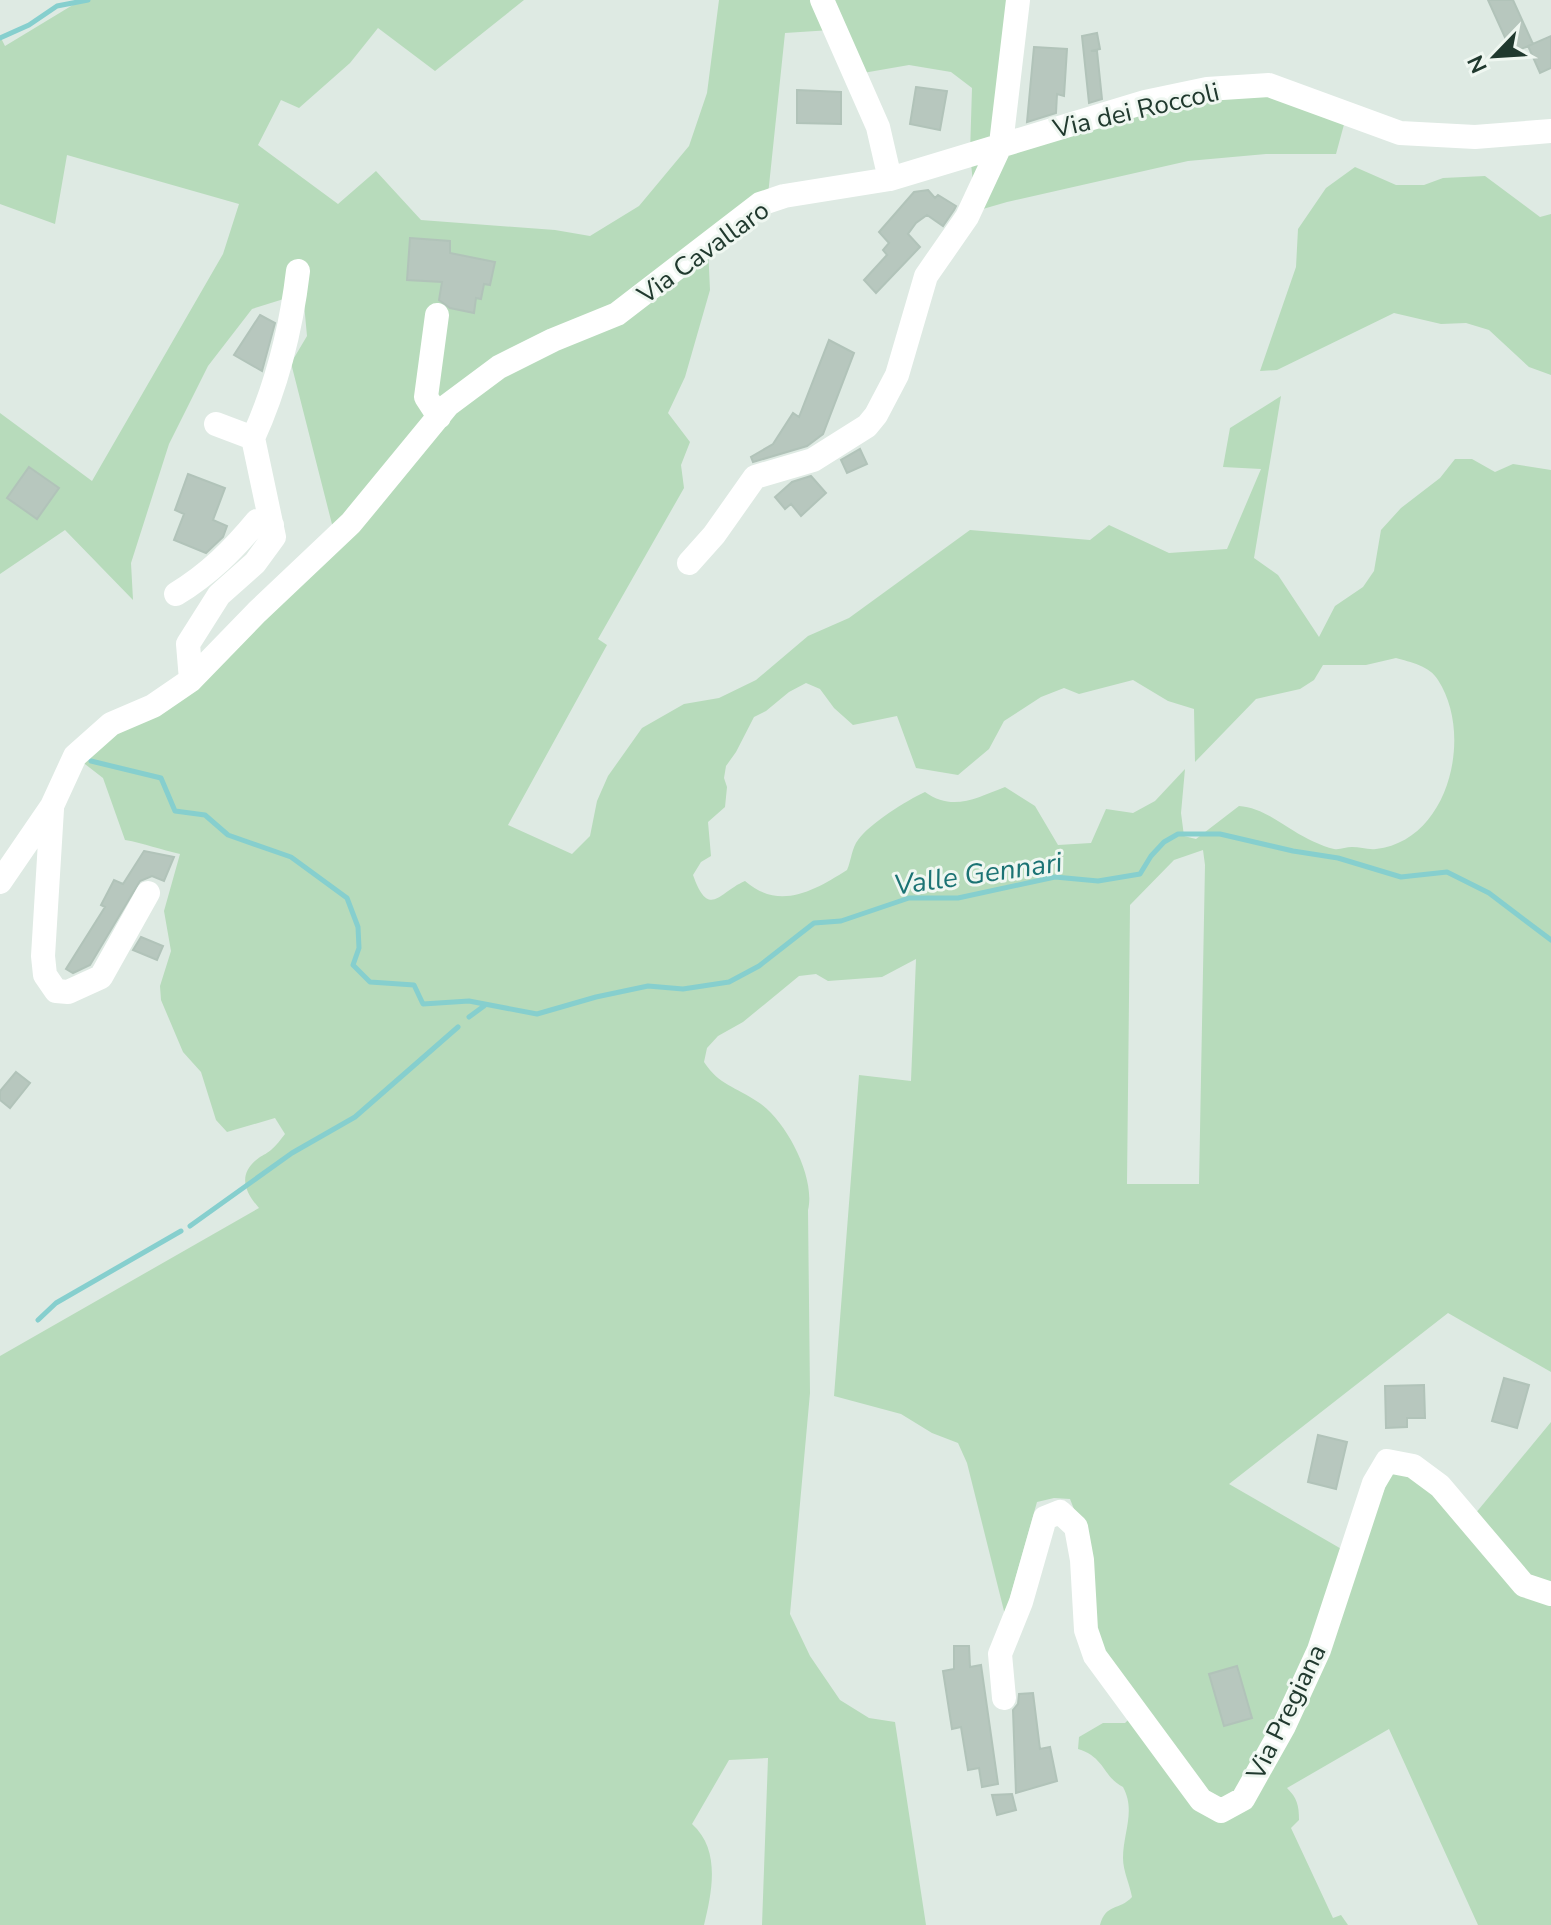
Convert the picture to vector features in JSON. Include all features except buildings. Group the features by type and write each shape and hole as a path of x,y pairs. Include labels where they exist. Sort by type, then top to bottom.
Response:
{"street":[{"path":"822,0 878,127 890,179"},
{"path":"689,563 714,535 755,477 813,460 867,426 876,415 897,375 926,276 967,217 1001,144 1018,0"},
{"name":"Via dei Roccoli","path":"1001,144 1145,102 1207,89 1269,85 1400,133 1475,137 1551,131"},
{"name":"Via Cavallaro","path":"0,882 52,806 75,756 111,724 153,706 191,680 351,523 448,405 499,367 553,340 617,314 760,204 784,196 890,179 1001,144"},
{"path":"191,680 188,644 219,595 255,563 274,537 253,438 272,396 283,358 298,271"},
{"path":"437,315 426,397 439,417"},
{"path":"216,424 253,438"},
{"path":"176,594 227,557 257,521 272,525"},
{"name":"Via Cavallaro","path":"52,806 43,956 45,975 56,991 68,992 101,977 148,893"},
{"name":"Via Pregiana","path":"1004,1698 1000,1654 1021,1602 1045,1518 1060,1512 1076,1527 1082,1560 1086,1630 1095,1656 1201,1800 1221,1811 1243,1799 1284,1726 1319,1650 1374,1483 1387,1461 1413,1466 1440,1486 1524,1585 1551,1594"}],"green space":[{"path":"81,0 524,0 435,71 378,28 350,63 299,108 281,100 258,145 338,204 376,171 421,220 555,230 590,236 639,206 689,146 707,93 719,0 1017,0 996,139 1206,86 1349,106 1336,154 1266,154 1188,161 976,211 970,154 972,88 951,72 909,65 863,73 831,30 785,33 768,195 708,246 710,290 685,377 668,413 690,442 681,465 684,488 598,639 607,645 508,825 572,854 590,836 597,801 608,776 642,728 684,704 719,698 756,680 808,636 849,618 970,530 1090,540 1109,525 1169,553 1227,549 1261,469 1223,467 1230,428 1281,396 1254,558 1278,575 1319,637 1335,606 1363,587 1374,571 1381,530 1401,508 1440,478 1455,459 1472,459 1495,472 1513,464 1551,470 1551,1372 1448,1313 1229,1484 1357,1558 1392,1470 1426,1484 1465,1526 1551,1422 1551,1925 1478,1925 1389,1729 1287,1788 1299,1810 1299,1820 1291,1828 1333,1918 1341,1915 1348,1925 1100,1925 1109,1910 1132,1897 1123,1858 1128,1822 1127,1796 1123,1787 1094,1757 1078,1749 1079,1737 1103,1723 1125,1723 1140,1708 1102,1654 1081,1527 1070,1499 1054,1498 1037,1502 1005,1615 967,1463 958,1443 932,1433 901,1414 834,1396 859,1075 911,1081 916,959 882,977 828,981 816,974 799,976 743,1022 718,1036 707,1048 704,1062 728,1085 769,1110 788,1136 808,1182 810,1393 790,1614 810,1656 840,1700 869,1718 895,1722 926,1925 762,1925 768,1758 729,1760 692,1824 701,1834 711,1859 710,1899 704,1925 0,1925 0,1356 259,1208 245,1182 248,1169 285,1134 275,1118 227,1132 216,1120 201,1072 183,1052 161,1000 160,986 171,951 164,911 180,854 125,840 103,778 72,754 188,674 335,536 291,363 307,336 303,293 252,309 208,366 169,444 131,563 133,600 65,530 0,574 0,413 92,481 223,254 239,204 67,155 55,224 0,204 0,36 5,46","holes":["1396,658 1419,665 1434,675 1449,703 1454,728 1448,782 1437,807 1422,827 1401,842 1376,849 1334,849 1308,839 1261,812 1239,806 1196,839 1184,836 1181,813 1185,769 1155,801 1133,813 1106,809 1091,843 1058,845 1035,806 1005,787 974,799 955,802 935,798 925,792 889,813 863,834 854,846 847,870 809,891 796,895 771,895 745,881 710,900 699,889 693,875 701,862 711,856 708,822 725,807 726,766 754,717 806,683 820,689 834,708 853,725 897,716 916,768 958,775 989,749 1004,721 1041,697 1064,688 1079,694 1133,680 1168,701 1194,709 1195,762 1256,699 1300,689 1314,680 1323,665 1366,665","1203,850 1199,1184 1127,1184 1130,905 1174,860"]},
{"path":"1355,167 1396,185 1424,185 1443,178 1485,176 1540,217 1551,214 1551,375 1529,367 1489,330 1466,323 1441,324 1394,313 1277,370 1260,371 1296,267 1298,229 1326,188"}],"waterway":[{"path":"0,38 29,25 57,6 88,0"},
{"name":"Valle Gennari","path":"91,761 161,778 175,811 205,815 228,835 291,857 347,898 358,927 359,948 353,965 370,982 414,985 423,1004 469,1001 537,1014 648,986 683,989 729,982 759,966 814,923 841,921 909,898 958,898 1055,877 1098,881 1140,874 1164,842 1178,834 1220,834 1338,858 1401,877 1447,872 1489,893 1551,940"},
{"path":"469,1017 484,1006"},
{"path":"190,1226 292,1153 355,1117 458,1027"},
{"path":"38,1320 56,1303 181,1231"}]}
